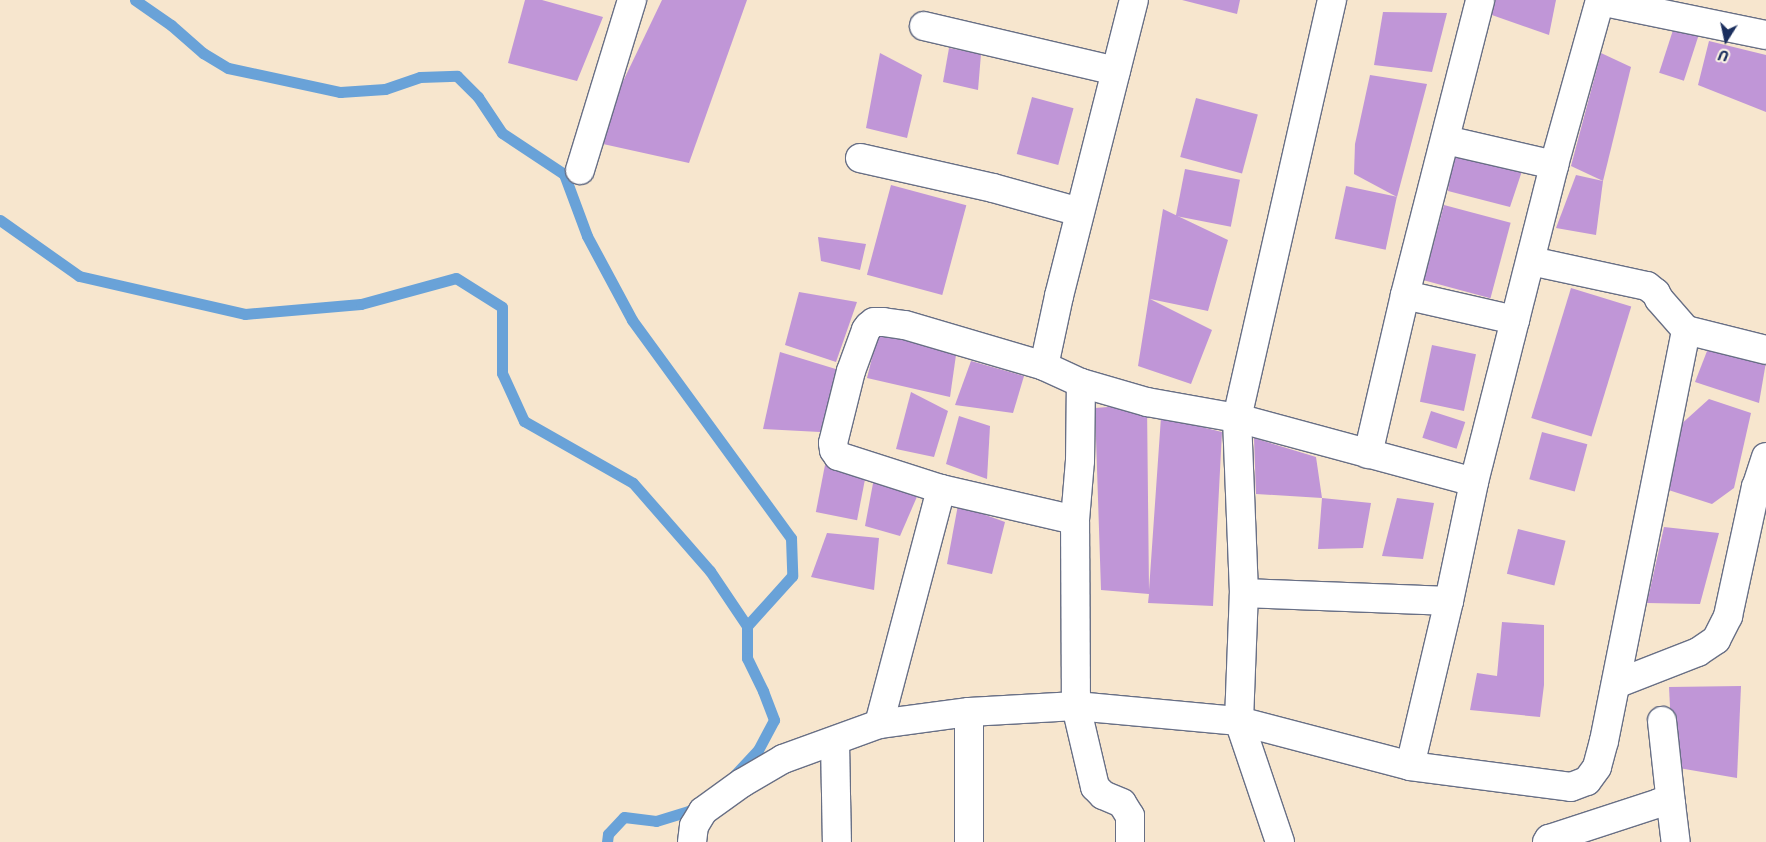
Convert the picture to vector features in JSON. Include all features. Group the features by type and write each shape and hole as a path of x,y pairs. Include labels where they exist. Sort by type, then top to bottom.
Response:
{"street":[{"path":"580,170 632,0"},
{"path":"1044,366 1080,212 1134,0"},
{"path":"1280,842 1239,721 1244,593 1237,418 1332,0"},
{"path":"1368,454 1405,295 1446,140 1480,0"},
{"path":"1410,766 1449,601 1474,482 1554,165 1600,1 1766,35"},
{"path":"924,26 1116,70"},
{"path":"1446,140 1554,165"},
{"path":"860,158 992,188 1080,212"},
{"path":"1531,261 1647,286 1656,293 1686,330 1766,350"},
{"path":"1405,295 1515,320"},
{"path":"1075,520 941,489 844,459 834,450 833,443 842,407 866,330 874,322 905,325 1044,366 1081,383 1147,402 1237,418 1474,482"},
{"path":"692,842 694,826 703,811 742,783 783,758 835,742 879,724 969,712 1076,706 1239,721 1410,766 1571,787 1587,781 1597,767 1616,684 1686,330"},
{"path":"1081,383 1080,461 1075,520 1076,706 1095,787 1103,795 1122,803 1130,816 1130,842"},
{"path":"1616,684 1698,652 1716,640 1728,616 1761,489 1766,456"},
{"path":"879,724 941,489"},
{"path":"1244,593 1449,601"},
{"path":"969,712 969,842"},
{"path":"1662,721 1676,842"},
{"path":"835,742 837,842"},
{"path":"1547,842 1549,839 1655,803 1671,804"}],"building":[{"path":"525,0 542,0 603,17 577,81 508,63"},
{"path":"662,0 747,0 689,163 594,142"},
{"path":"1182,0 1240,0 1237,14"},
{"path":"1494,0 1556,0 1549,35 1489,14"},
{"path":"1383,12 1447,13 1432,72 1374,65"},
{"path":"1674,27 1699,35 1684,81 1659,73"},
{"path":"1709,41 1766,55 1766,112 1698,85"},
{"path":"949,48 981,54 978,90 943,82"},
{"path":"880,53 922,75 907,138 866,128"},
{"path":"1601,53 1631,67 1603,181 1571,166"},
{"path":"1370,75 1427,84 1397,197 1354,174 1355,144"},
{"path":"1032,97 1074,108 1058,165 1017,154"},
{"path":"1196,98 1258,115 1242,173 1180,157"},
{"path":"1453,155 1524,165 1510,207 1448,191"},
{"path":"1185,169 1240,180 1231,227 1176,216"},
{"path":"1576,175 1603,181 1596,235 1556,228"},
{"path":"891,185 966,205 942,295 867,275"},
{"path":"1346,186 1397,197 1386,250 1335,239"},
{"path":"1444,205 1511,223 1490,298 1424,280"},
{"path":"1163,209 1228,240 1208,311 1150,299 1212,330 1191,384 1138,366"},
{"path":"818,237 866,244 860,270 821,261"},
{"path":"1571,288 1631,306 1591,436 1531,418"},
{"path":"799,292 857,302 836,362 785,345"},
{"path":"879,330 956,355 950,397 867,378"},
{"path":"1432,345 1476,354 1464,411 1420,402"},
{"path":"1709,346 1766,362 1759,403 1695,382"},
{"path":"780,352 839,370 820,432 763,429"},
{"path":"971,361 1024,376 1013,413 955,405"},
{"path":"911,392 948,411 934,457 896,449"},
{"path":"1709,399 1751,413 1734,488 1712,504 1656,486 1668,436"},
{"path":"1147,404 1149,590 1161,417 1222,432 1213,606 1148,603 1149,594 1101,590 1095,408"},
{"path":"1431,411 1465,422 1457,449 1422,438"},
{"path":"959,416 990,426 987,479 946,464"},
{"path":"1542,432 1587,444 1575,491 1529,479"},
{"path":"1254,438 1316,457 1322,498 1256,494"},
{"path":"825,465 866,473 857,520 816,512"},
{"path":"874,478 919,492 900,536 865,526"},
{"path":"1322,498 1371,503 1363,548 1318,549"},
{"path":"1397,498 1434,503 1423,559 1382,556"},
{"path":"958,505 1005,522 992,574 947,564"},
{"path":"1664,527 1719,533 1700,604 1647,603"},
{"path":"1518,529 1566,541 1554,585 1507,574"},
{"path":"827,533 879,538 874,590 811,577"},
{"path":"1502,622 1544,625 1544,685 1540,717 1470,710 1477,673 1497,676"},
{"path":"1741,686 1737,778 1673,767 1669,687"}],"waterway":[{"path":"135,0 171,25 203,53 228,68 340,92 385,89 420,77 457,76 478,97 502,133 564,174 587,236 632,320 791,538 792,576 747,626 747,658 774,720 758,750 732,778"},
{"path":"0,220 79,276 245,314 361,304 456,278 502,307 502,373 524,421 633,483 710,571 747,626"},
{"path":"607,842 608,834 624,817 656,821 689,811 699,804"}]}
